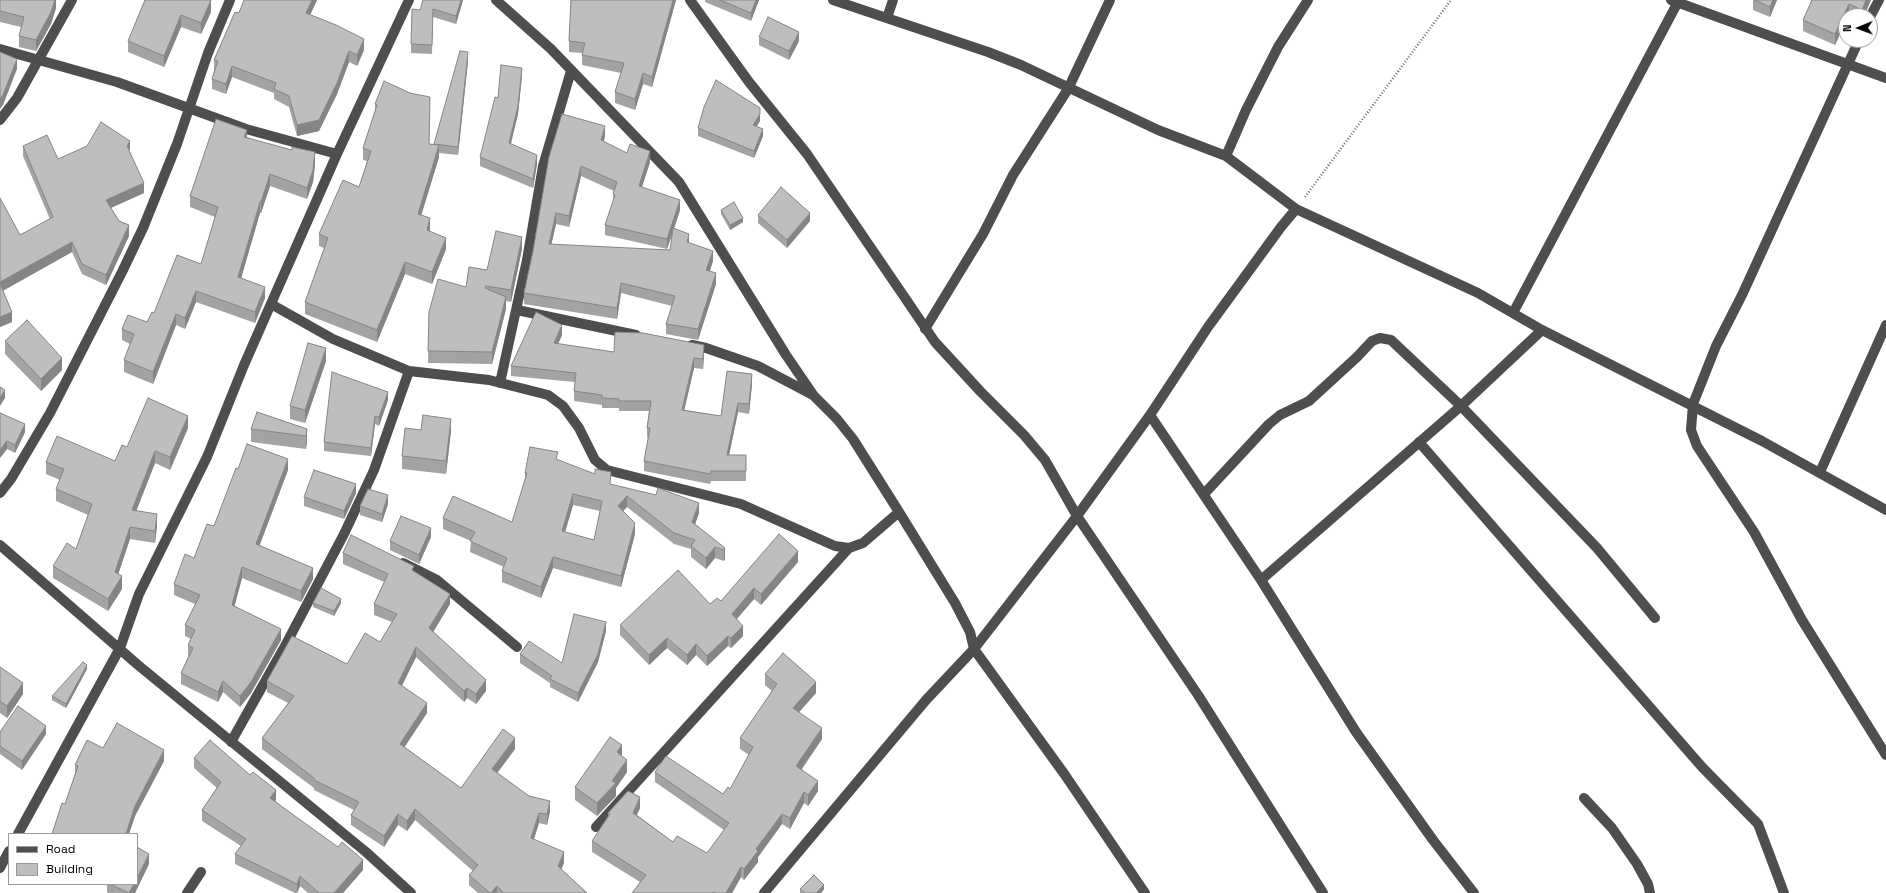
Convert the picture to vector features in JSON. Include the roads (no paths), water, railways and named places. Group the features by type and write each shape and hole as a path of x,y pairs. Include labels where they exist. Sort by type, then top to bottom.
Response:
{"street":[{"path":"0,120 17,98 72,0"},
{"path":"0,493 11,479 50,413 122,272 156,196 189,109 208,53 230,0"},
{"path":"19,833 120,648 139,594 207,456 271,304 337,154 409,0"},
{"path":"496,0 551,49 679,182 782,348 814,396 853,439 955,603 970,632 974,649 1065,775 1145,893"},
{"path":"690,0 749,82 807,154 925,329 975,386 1024,435 1045,460 1077,516 1202,702 1323,893"},
{"path":"833,0 1021,65 1068,89 1158,130 1226,156 1296,209 1478,293 1542,330 1693,404 1820,472 1886,510"},
{"path":"887,18 893,0"},
{"path":"925,329 983,234 1013,175 1068,89 1110,0"},
{"path":"1226,156 1246,110 1278,47 1308,0"},
{"path":"1513,312 1676,1 1886,78"},
{"path":"1855,48 1742,295 1716,346 1693,404 1691,430 1697,446 1754,532 1802,620 1886,755"},
{"path":"0,49 40,59 117,82 246,129 337,154"},
{"path":"500,383 517,310 543,166 571,71"},
{"path":"769,892 926,700 974,649 1077,516 1150,414 1208,327 1296,209"},
{"path":"271,304 333,339 409,370 500,383 548,395 563,406 579,428 595,460 607,470 741,504 836,546 849,548"},
{"path":"517,310 644,336"},
{"path":"1820,472 1886,325"},
{"path":"1261,580 1461,406 1542,330"},
{"path":"1204,494 1269,424 1280,415 1309,401 1357,357 1372,340 1380,338 1391,340 1461,406 1597,548 1655,618"},
{"path":"679,342 706,348 758,366 814,396"},
{"path":"231,742 347,535 374,470 409,370"},
{"path":"1150,414 1261,580 1356,732 1433,840 1474,893"},
{"path":"1419,442 1702,767 1758,824 1784,893"},
{"path":"596,827 849,548 863,543 899,512"},
{"path":"0,545 231,742 366,852 411,893"},
{"path":"390,557 437,580 517,647"},
{"path":"1584,798 1612,828 1637,864 1648,884 1650,893"},
{"path":"0,868 8,853"},
{"path":"187,893 201,872"}]}
